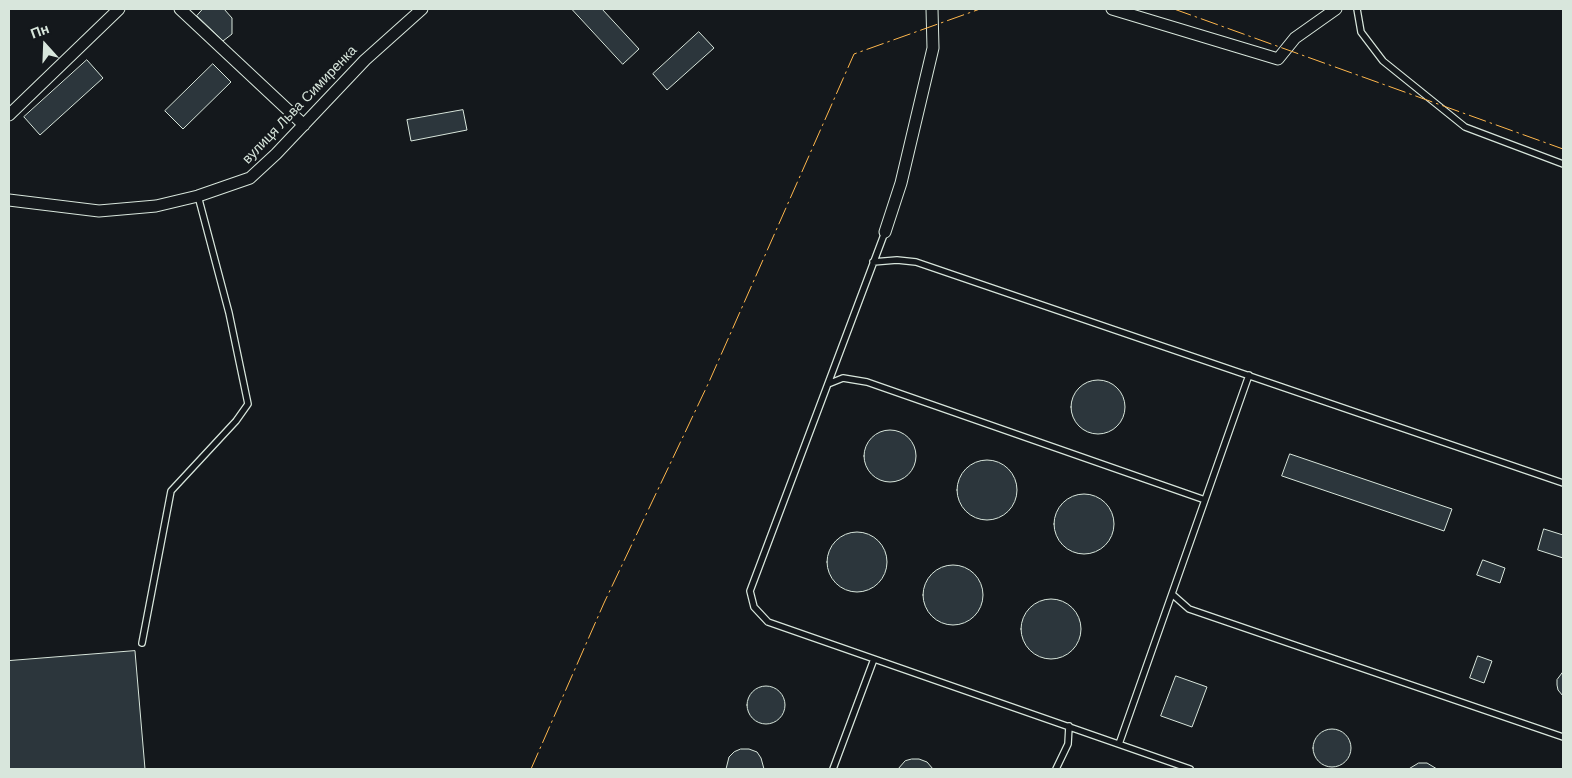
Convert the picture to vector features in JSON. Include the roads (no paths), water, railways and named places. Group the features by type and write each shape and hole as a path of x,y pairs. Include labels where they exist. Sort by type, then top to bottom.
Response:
{"street":[{"path":"9,115 119,9"},
{"path":"180,9 304,125"},
{"name":"вулиця Льва Симиренка","path":"9,200 99,211 156,206 198,196 250,178 276,154 365,60 422,9"},
{"path":"885,232 901,183 933,48 932,9"},
{"path":"1112,9 1278,59 1294,38 1336,9"}],"lane":[{"path":"1357,9 1362,32 1383,61 1465,127 1563,164"},
{"path":"142,643 170,491 236,421 248,404 229,313 198,196"},
{"path":"885,232 750,591 754,606 768,622 1190,769"},
{"path":"873,262 897,260 916,262 1563,483"},
{"path":"1119,744 1248,376"},
{"path":"828,384 843,378 868,382 1205,500"},
{"path":"1172,594 1189,609 1563,737"},
{"path":"833,769 874,659"},
{"path":"1056,769 1068,744 1069,726"}]}
